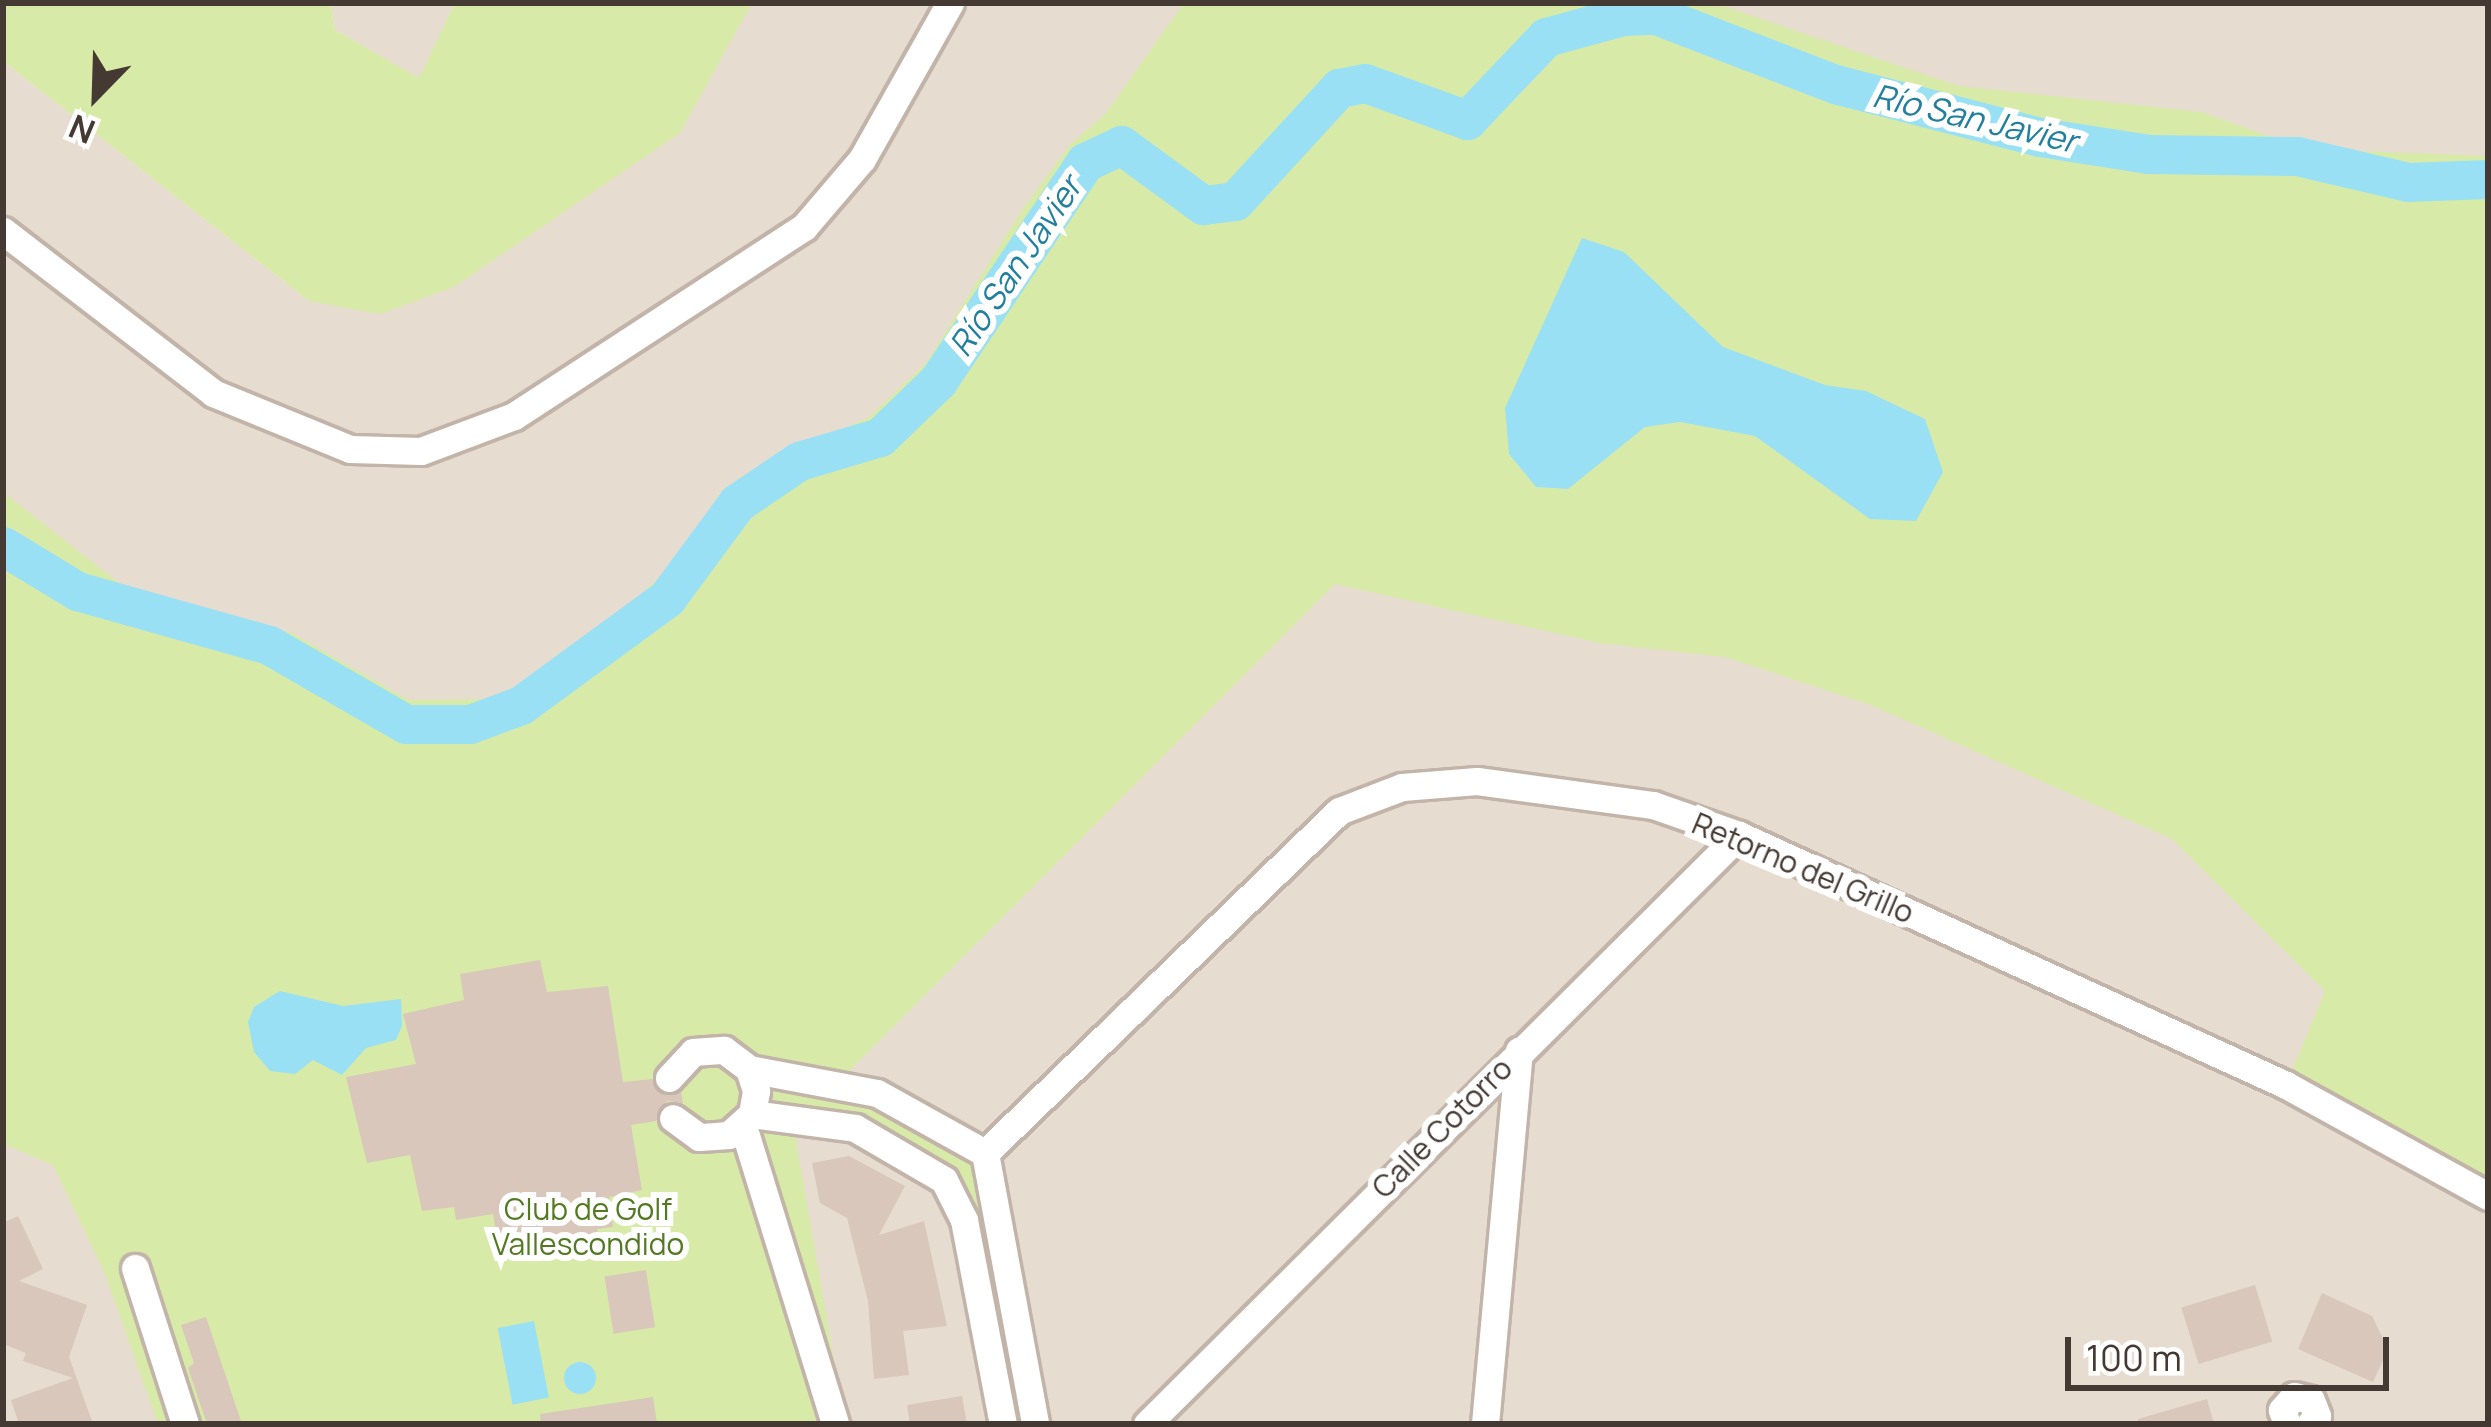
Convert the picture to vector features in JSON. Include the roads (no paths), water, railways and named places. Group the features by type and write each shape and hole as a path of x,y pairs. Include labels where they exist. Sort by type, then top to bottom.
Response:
{"street":[{"path":"3,231 213,393 350,449 421,451 514,416 804,227 862,159 950,3"},
{"name":"Retorno del Grillo","path":"953,1198 1339,811 1402,787 1477,781 1653,806 1739,835 2286,1085 2488,1196"},
{"name":"Calle Cotorro","path":"1147,1424 1739,835"},
{"path":"669,1078 680,1060 708,1048 749,1069 877,1093 950,1129 988,1165 1035,1424"},
{"path":"1485,1424 1519,1051"},
{"path":"749,1069 747,1120 835,1424"},
{"path":"673,1118 698,1137 747,1120 855,1128 929,1167 953,1198 1003,1424"},
{"path":"929,1167 950,1129"},
{"path":"135,1268 185,1424"},
{"path":"2287,1424 2282,1410 2294,1396 2311,1412 2344,1424"}],"water":[{"path":"1582,238 1624,252 1723,347 1825,385 1866,391 1925,419 1943,472 1916,521 1870,519 1755,436 1680,422 1645,427 1568,489 1536,487 1509,454 1505,408"},
{"path":"280,991 343,1006 401,999 402,1026 396,1040 366,1048 342,1075 313,1060 295,1074 270,1071 254,1052 248,1022 254,1007"},
{"path":"534,1321 549,1398 513,1405 498,1328"},
{"path":"580,1362 592,1366 596,1378 592,1390 580,1394 568,1390 564,1378 568,1366"}],"waterway":[{"name":"Río San Javier","path":"3,546 77,591 269,645 406,724 470,724 521,705 667,598 737,503 799,461 880,437 938,381 1085,162 1121,145 1203,205 1235,201 1339,88 1365,83 1467,120 1546,37 1623,16 1656,15 1835,84 2040,137 2148,154 2297,156 2408,182 2488,179"}],"park label":[{"name":"Club de Golf Vallescondido","path":"588,1226"}]}
